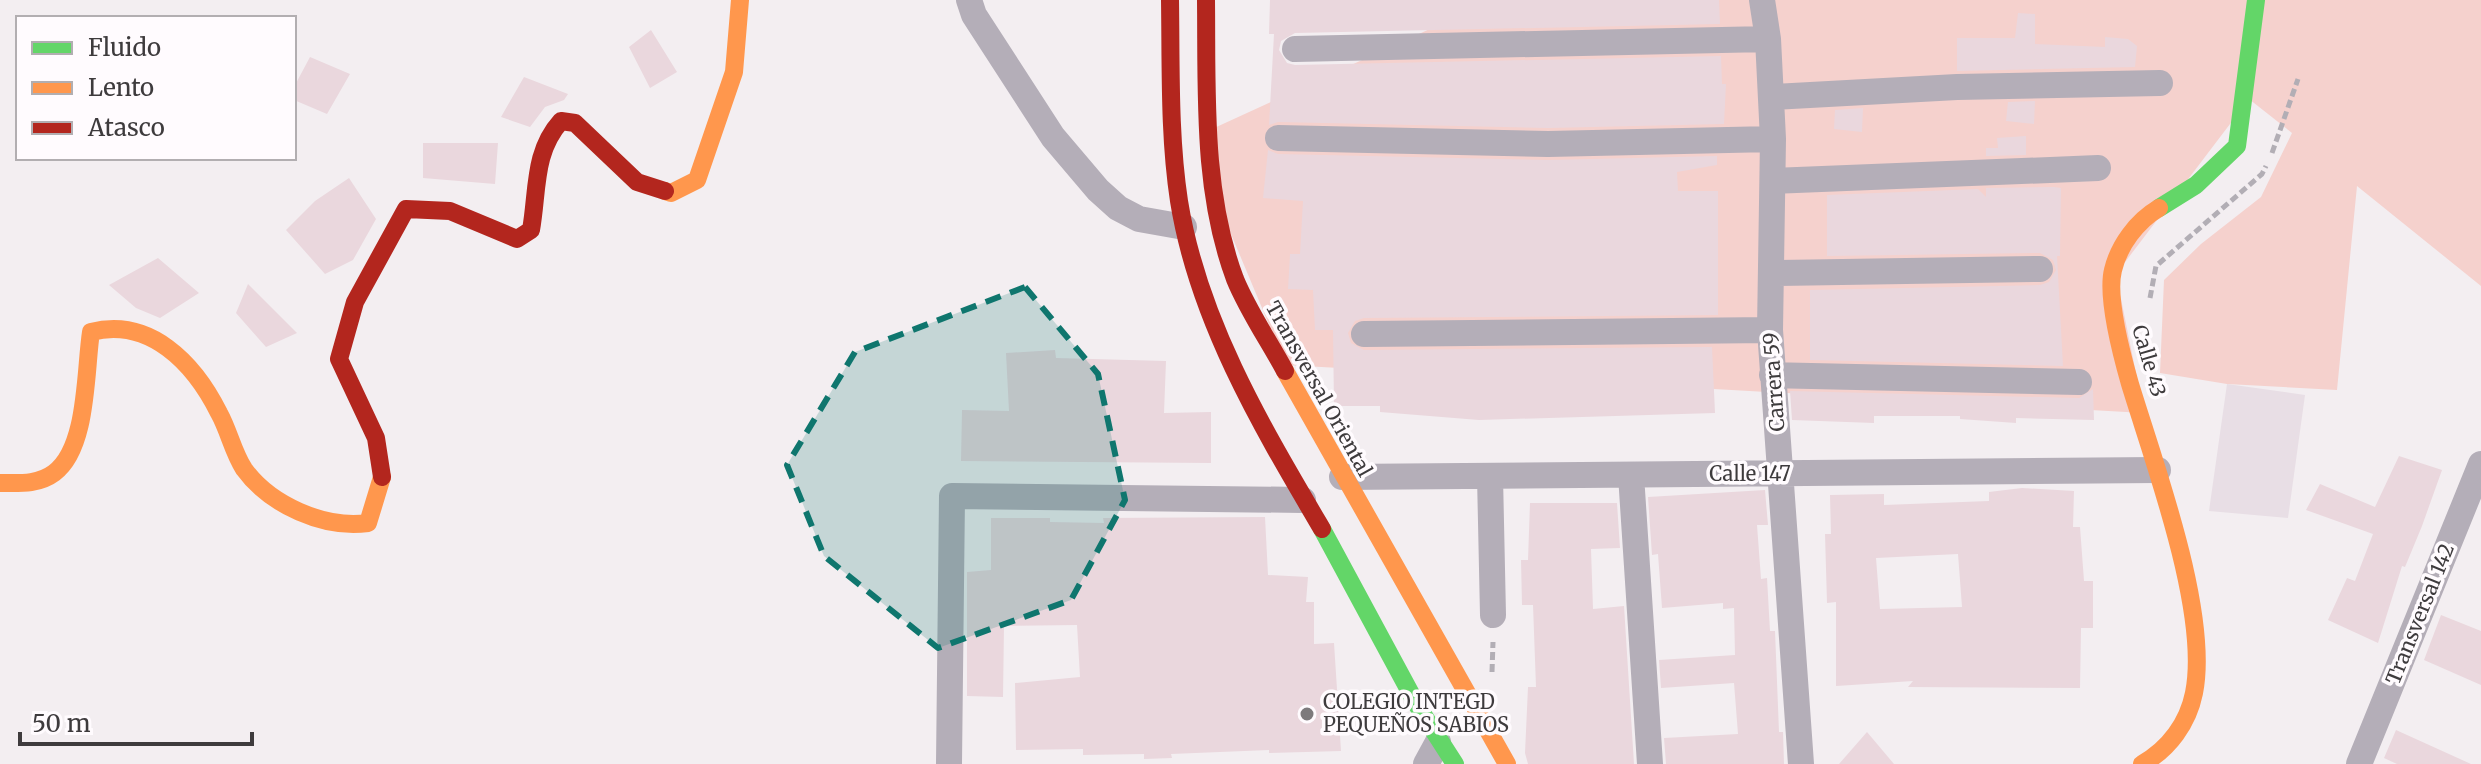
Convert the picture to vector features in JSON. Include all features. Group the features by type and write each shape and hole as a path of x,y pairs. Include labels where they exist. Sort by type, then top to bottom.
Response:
{"main road":[{"path":"0,483 27,487 51,477 64,461 78,440 83,417 91,332 116,326 144,332 173,351 218,410 244,468 262,488 340,525 368,523 382,494 384,454 339,363 344,335 379,253 406,209 431,208 462,215 497,236 517,239 531,230 540,152 549,131 561,121 575,123 637,182 671,193 697,180 733,89 742,44 740,0"},
{"path":"1170,0 1174,126 1184,227 1202,296 1222,344 1303,500 1364,602 1432,753 1455,764"},
{"name":"Transversal Oriental","path":"1206,0 1208,128 1217,218 1236,281 1342,477 1507,764"},
{"name":"Calle 43","path":"2142,764 2156,756 2182,727 2194,693 2197,658 2184,566 2117,338 2112,272 2127,237 2150,213 2196,185 2237,146 2256,0"}],"street":[{"path":"969,0 974,15 1053,137 1098,190 1118,208 1139,219 1184,227"},
{"name":"Carrera 59","path":"1762,0 1772,97 1772,375 1782,473 1801,764"},
{"path":"1295,49 1768,39"},
{"path":"1772,97 1957,87 2160,83"},
{"path":"1278,138 1548,144 1773,139"},
{"path":"1774,181 2098,168"},
{"path":"1772,273 2040,269"},
{"path":"1364,334 1770,330"},
{"path":"1772,375 2079,382"},
{"name":"Transversal 142","path":"2359,764 2481,464"},
{"name":"Calle 147","path":"1342,477 2158,470"},
{"path":"1631,475 1650,764"},
{"path":"1490,476 1493,615"},
{"path":"949,764 952,496 1303,500"}],"path":[{"path":"2151,311 2156,266 2262,174 2298,79"}],"highlighted area":[{"path":"1025,287 1098,374 1125,500 1071,600 938,648 824,556 787,465 855,352"}],"shaded area":[{"path":"1493,0 2481,0 2481,286 2357,186 2337,390 2227,384 2160,373 2164,280 2201,244 2261,197 2292,133 2249,99 2116,274 2144,413 1286,365 1223,215 1212,129"},
{"path":"2227,384 2305,395 2288,518 2209,511"}],"building":[{"path":"1270,0 1719,0 1720,24 1295,33 1281,41 1279,50 1287,63 1295,65 1721,56 1722,84 1726,84 1724,124 1548,128 1278,122 1269,125 1274,34 1269,34"},
{"path":"2018,13 2035,14 2035,44 2105,47 2105,37 2128,39 2137,46 2135,67 1957,71 1957,38 2015,38"},
{"path":"651,30 677,72 650,88 629,47"},
{"path":"310,57 350,74 327,114 296,101 296,83"},
{"path":"524,77 568,94 564,100 545,107 530,127 501,117"},
{"path":"2035,101 2034,124 2006,121 2008,102"},
{"path":"1863,108 1862,132 1834,129 1835,110"},
{"path":"2026,136 2026,155 1986,156 1986,148 1998,148 1997,138"},
{"path":"423,143 498,143 495,184 423,178"},
{"path":"1268,150 1278,154 1548,160 1717,156 1717,165 1677,172 1678,191 1718,191 1718,315 1364,318 1355,321 1348,333 1351,343 1364,350 1712,347 1715,413 1479,420 1380,412 1380,406 1334,406 1333,330 1315,330 1313,290 1288,289 1290,254 1300,254 1303,201 1263,198"},
{"path":"349,178 376,219 353,260 325,274 286,230 315,201"},
{"path":"1986,188 2061,188 2060,256 2057,256 2063,366 1810,360 1810,290 2040,285 2049,282 2056,270 2053,260 2040,253 1827,256 1827,195 1978,189 1986,197"},
{"path":"158,258 199,293 160,318 136,308 109,285"},
{"path":"248,284 297,333 266,347 236,313"},
{"path":"1055,350 1056,358 1166,361 1164,413 1211,412 1211,463 961,461 962,410 1009,411 1006,353"},
{"path":"2093,389 2094,420 2016,418 2016,423 1960,419 1960,416 1874,416 1874,423 1792,420 1790,391 2079,398"},
{"path":"2399,456 2442,470 2405,567 2402,566 2378,643 2328,620 2347,578 2355,581 2373,534 2306,510 2320,484 2375,507"},
{"path":"2022,488 2074,491 2073,527 2080,527 2084,581 2093,581 2093,628 2081,628 2080,688 1908,687 1913,681 1836,686 1836,602 1827,603 1825,534 1831,534 1830,495 1884,494 1884,505 1989,501 1989,492","holes":["1958,554 1962,607 1880,609 1876,558"]},
{"path":"1765,490 1768,525 1757,525 1761,579 1767,578 1770,631 1775,631 1779,732 1783,732 1784,764 1666,764 1664,738 1738,734 1734,683 1661,688 1659,660 1735,655 1734,608 1723,609 1723,603 1662,608 1658,554 1652,555 1648,497"},
{"path":"1530,503 1617,503 1620,548 1591,549 1593,609 1624,606 1634,764 1528,764 1525,753 1528,687 1536,687 1533,605 1522,605 1521,560 1528,560"},
{"path":"1265,517 1268,575 1308,577 1306,602 1314,602 1314,644 1334,643 1341,751 1269,753 1269,750 1171,754 1172,758 1144,759 1144,754 1083,755 1083,749 1016,750 1015,683 1080,677 1077,625 1004,626 1003,697 967,696 967,572 991,570 991,518 1050,518 1050,522 1104,523 1103,518"},
{"path":"2441,615 2481,631 2481,685 2424,660"},
{"path":"2396,730 2471,764 2397,764 2384,758"},
{"path":"1867,732 1894,764 1839,764"}],"traffic: fast":[{"path":"2159,208 2196,185 2237,146 2256,0"},
{"path":"1322,529 1417,705 1455,764"}],"traffic: slow":[{"path":"665,191 671,193 697,180 734,72 740,0"},
{"path":"2142,764 2161,751 2182,725 2194,693 2197,660 2194,622 2177,538 2123,358 2112,296 2113,270 2124,243 2136,227 2159,208"},
{"path":"0,483 41,480 54,473 65,461 79,428 91,332 112,329 132,331 151,338 183,361 209,395 244,469 268,493 299,512 334,522 368,523 382,477"},
{"path":"1285,371 1507,764"}],"traffic: jam":[{"path":"1170,0 1174,151 1179,201 1188,245 1201,288 1235,371 1322,529"},
{"path":"1206,0 1208,141 1224,246 1252,314 1285,371"},
{"path":"382,477 376,438 339,359 355,302 406,209 450,211 517,239 531,230 541,159 545,146 561,121 575,123 637,182 665,191"}],"place":[{"name":"COLEGIO INTEGD PEQUEÑOS SABIOS","path":"1307,714"}]}
